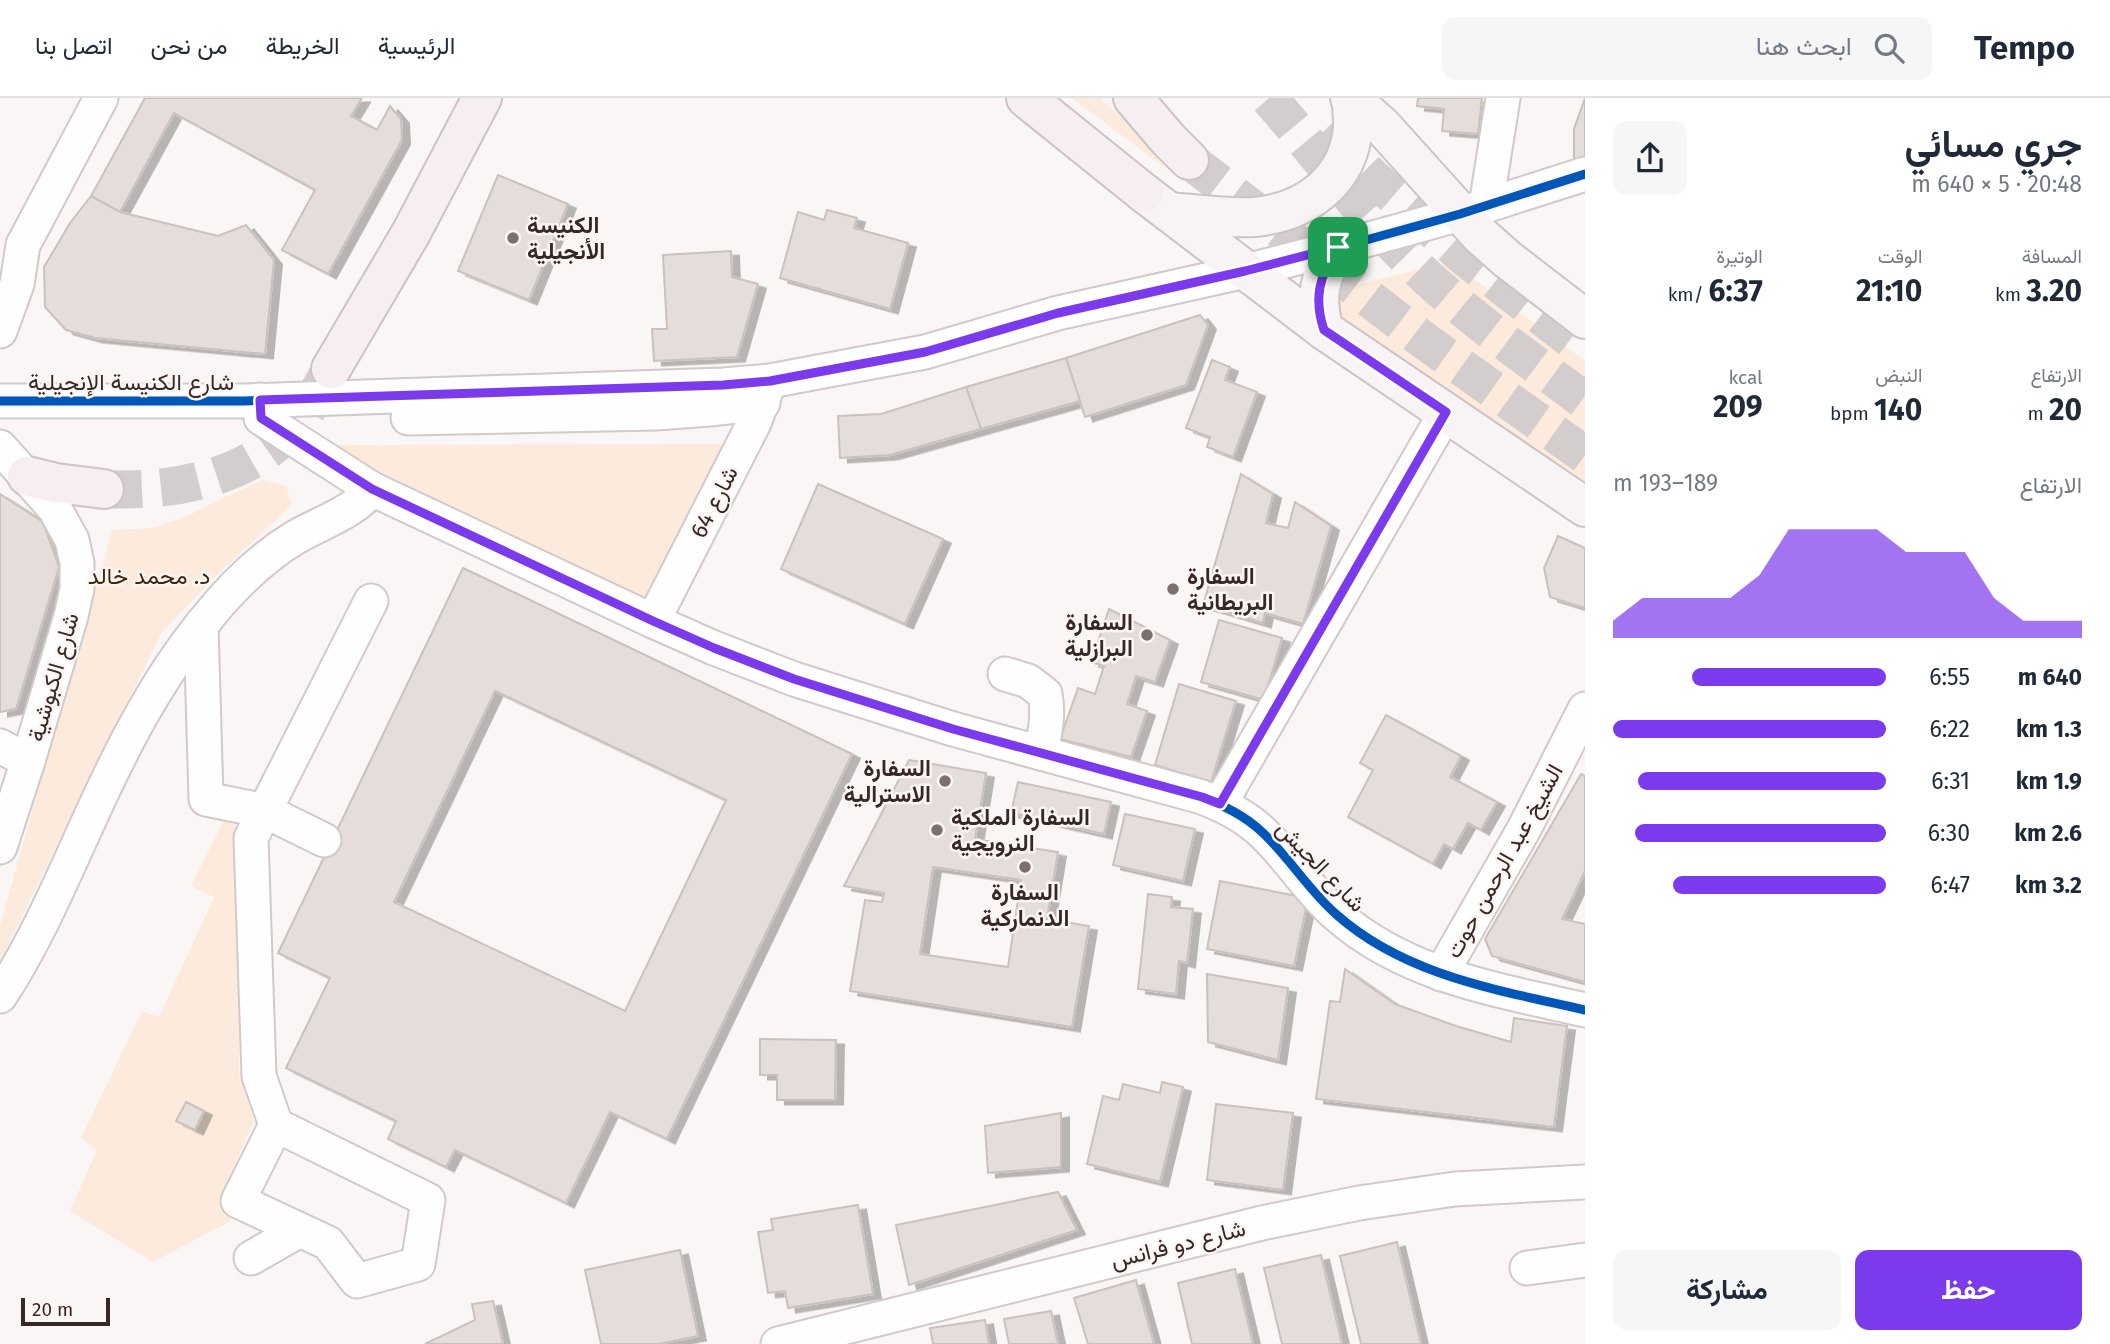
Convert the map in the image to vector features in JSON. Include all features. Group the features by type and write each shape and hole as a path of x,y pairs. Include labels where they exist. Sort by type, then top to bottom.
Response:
{"highway":[{"path":"331,369 411,233 482,98"},
{"path":"1026,98 1156,203"},
{"path":"1123,98 1179,150 1133,98"},
{"path":"27,476 104,489"}],"main road":[{"path":"1156,203 1252,217 1287,211 1318,195 1330,184 1346,158 1353,127 1351,99"},
{"path":"1351,99 1473,210 1480,235 1585,319"},
{"path":"1156,203 1324,330 1585,507"},
{"path":"1324,330 1318,304 1320,286 1324,271 1338,247"}],"street":[{"path":"0,275 23,245 101,98"},
{"path":"1473,210 1503,98"},
{"name":"شارع الكنيسة الإنجيلية","path":"0,413 82,421 723,385 766,392 925,352 1058,313 1252,276 1338,247 1473,210 1585,174"},
{"path":"0,331 17,284 23,245"},
{"name":"شارع 64","path":"653,621 754,423 766,392"},
{"name":"شارع الكنيسة الإنجيلية","path":"0,401 260,409"},
{"name":"شارع الجيش","path":"260,409 372,489 653,621 794,679 953,729 1220,804 1239,814 1262,832 1337,915 1388,953 1441,974 1585,1010"},
{"path":"1220,804 1446,412"},
{"name":"شارع الكبوشية","path":"0,447 64,522 77,563 77,589 71,616 14,754 0,847"},
{"path":"0,996 35,937 92,812 139,719 201,625 240,580 269,555 354,506 372,489"},
{"path":"276,1125 238,1201 328,1243 357,1281 418,1264 428,1200 276,1125 259,1076 251,838 371,601"},
{"path":"201,625 206,799 265,811 324,840"},
{"path":"1004,674 1028,681 1045,694 1047,707 1041,753"},
{"name":"الشيخ عبد الرحمن حوت","path":"1441,974 1524,830 1585,709"},
{"name":"شارع دو فرانس","path":"778,1344 1274,1220 1359,1203 1455,1189 1585,1182"},
{"path":"251,1258 300,1230"},
{"path":"1527,1268 1585,1260"}],"green space":[{"path":"1072,98 1100,98 1127,123 1168,170"},
{"path":"1451,262 1585,361 1585,497 1333,322 1338,289"},
{"path":"731,444 646,608 302,445"},
{"name":"د. محمد خالد","path":"263,479 286,486 292,505 220,572 162,632 0,961 0,925 112,530 153,528 189,515"},
{"path":"226,816 238,828 239,1074 254,1121 219,1201 231,1221 153,1262 70,1211 97,1150 81,1138 142,1011 159,1017 214,897 191,886"}],"building":[{"path":"145,98 362,98 351,116 377,130 390,106 401,119 402,140 328,274 282,250 315,190 174,113 120,212 91,196"},
{"path":"1418,98 1482,98 1478,134 1442,131 1444,109 1417,106"},
{"path":"1585,98 1585,160 1574,164 1574,129"},
{"name":"الكنيسة الأنجيلية","path":"498,175 568,204 529,300 458,271"},
{"path":"91,196 120,212 218,236 246,225 274,260 265,354 95,338 66,330 45,307 44,267 70,223"},
{"path":"827,210 857,218 854,228 908,243 890,309 780,278 798,212 824,220"},
{"path":"731,251 732,277 758,284 737,357 654,361 652,329 667,329 663,255"},
{"path":"1200,315 1208,325 1186,385 1085,417 1066,358"},
{"path":"1066,358 1080,401 981,429 966,387"},
{"path":"1212,360 1230,367 1225,380 1257,392 1233,457 1207,447 1210,437 1186,428"},
{"path":"966,387 981,429 890,455 840,458 838,416 881,414"},
{"path":"1241,474 1273,494 1266,523 1288,528 1295,502 1331,526 1303,624 1265,613 1263,623 1203,605"},
{"path":"818,484 943,539 905,624 781,569"},
{"path":"0,494 43,522 59,567 16,709 0,712"},
{"path":"1558,536 1585,548 1585,608 1550,597 1544,568"},
{"path":"463,568 852,754 667,1139 610,1112 566,1203 455,1150 446,1167 388,1139 396,1121 286,1068 330,978 278,953","holes":["495,691 726,800 625,1011 394,902"]},
{"path":"1109,609 1170,640 1155,682 1136,676 1127,704 1147,711 1131,757 1060,739 1078,688 1095,694 1104,666 1091,662"},
{"path":"1219,620 1282,638 1264,700 1201,682"},
{"path":"1179,684 1236,701 1211,782 1155,765"},
{"path":"1386,715 1461,756 1450,777 1497,802 1481,830 1468,823 1453,849 1444,844 1433,864 1348,817 1373,770 1360,763"},
{"path":"909,760 986,773 975,839 1058,852 1047,919 1089,926 1072,1027 850,991 865,900 882,902 884,893 844,886","holes":["933,867 1021,880 1008,967 920,954"]},
{"path":"1581,774 1585,776 1585,871 1562,919 1585,924 1585,982 1492,956 1485,939"},
{"path":"1018,782 1111,802 1104,834 1011,813"},
{"path":"1125,814 1195,829 1183,881 1113,865"},
{"path":"1220,881 1308,898 1294,966 1207,949"},
{"path":"1148,894 1172,897 1171,907 1193,909 1187,963 1179,961 1176,994 1138,989"},
{"path":"1345,969 1395,1004 1511,1042 1514,1018 1567,1026 1554,1127 1316,1099 1330,1001 1340,1002"},
{"path":"1207,974 1288,988 1278,1060 1208,1042"},
{"path":"760,1039 836,1040 835,1100 777,1100 777,1075 760,1075"},
{"path":"1162,1082 1183,1087 1160,1182 1087,1164 1103,1096 1119,1100 1123,1084 1160,1093"},
{"path":"186,1102 204,1111 195,1130 176,1121"},
{"path":"1216,1104 1293,1113 1283,1190 1207,1180"},
{"path":"1061,1113 1061,1167 988,1173 985,1126"},
{"path":"1058,1192 1077,1230 909,1285 896,1225"},
{"path":"858,1205 873,1294 788,1308 785,1291 768,1293 758,1232 773,1230 771,1219"},
{"path":"1397,1242 1421,1344 1361,1344 1340,1256"},
{"path":"680,1250 698,1336 659,1344 601,1344 585,1270"},
{"path":"1321,1255 1342,1344 1282,1344 1264,1268"},
{"path":"1235,1269 1253,1344 1192,1344 1178,1283"},
{"path":"1136,1280 1154,1344 1088,1344 1074,1298"},
{"path":"493,1301 503,1344 425,1344 475,1320 472,1304"},
{"path":"1051,1311 1058,1344 1009,1344 1004,1319"},
{"path":"985,1320 989,1344 933,1344 930,1328"}],"tunnel":[{"path":"1269,98 1357,203 1413,264 1475,318 1585,401"},
{"path":"1325,130 1372,177 1463,256 1585,350"},
{"path":"1189,160 1422,339 1585,455"},
{"path":"104,489 173,486 196,482 239,467 278,442 293,427 329,372"}],"cycle path":[{"path":"0,401 244,401 723,385 770,381 925,352 1058,313 1246,271 1460,214 1585,174"},
{"path":"260,400 261,418 372,489 653,621 794,679 953,729 1210,800 1255,826 1337,915 1364,936 1393,953 1455,978 1585,1010"}],"place":[{"name":"الكنيسة الأنجيلية","path":"513,238"},
{"name":"السفارة البريطانية","path":"1173,589"},
{"name":"السفارة البرازلية","path":"1147,635"},
{"name":"السفارة الاسترالية","path":"945,781"},
{"name":"السفارة الملكية النرويجية","path":"937,830"},
{"name":"السفارة الدنماركية","path":"1025,867"}],"route":[{"path":"1338,247 1324,271 1320,286 1318,304 1324,330 1446,412 1220,804 953,729 794,679 714,648 372,489 304,448 261,418 260,400 723,385 770,381 925,352 1058,313 1338,247"}]}
